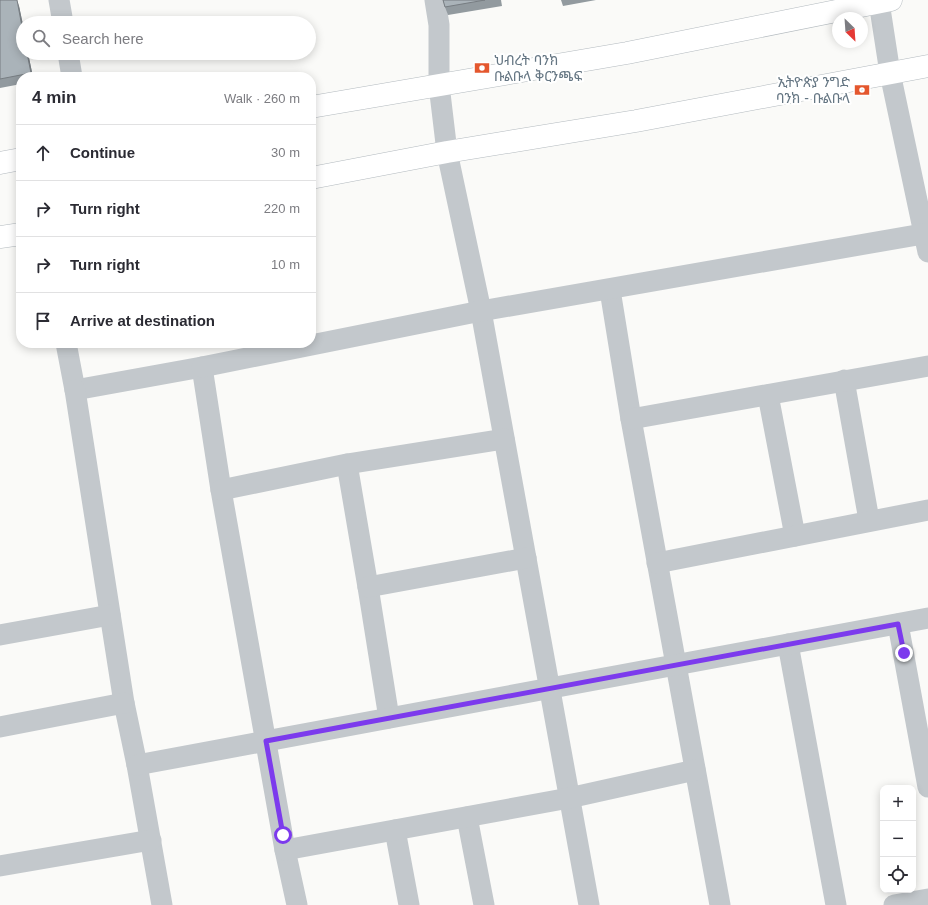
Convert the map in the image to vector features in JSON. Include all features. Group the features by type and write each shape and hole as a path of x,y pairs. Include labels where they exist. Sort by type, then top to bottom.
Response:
{"main road":[{"path":"316,106 626,53 885,1"},
{"path":"316,177 447,152 636,121 928,66"},
{"path":"0,163 16,160"},
{"path":"0,238 16,235"}],"street":[{"path":"59,0 62,16"},
{"path":"435,0 439,25 439,85 447,152 481,311 589,905"},
{"path":"316,344 481,311 927,240 890,73 885,1"},
{"path":"69,60 71,72"},
{"path":"610,290 631,419 720,905"},
{"path":"67,348 75,390 124,703 137,765 162,905"},
{"path":"75,390 297,348"},
{"path":"631,419 928,366"},
{"path":"202,367 221,490 285,850 297,905"},
{"path":"844,380 869,520"},
{"path":"768,395 795,536"},
{"path":"221,490 347,464 504,439"},
{"path":"347,464 389,718"},
{"path":"657,563 869,520 928,510"},
{"path":"368,587 526,558"},
{"path":"0,635 110,615"},
{"path":"137,765 928,618"},
{"path":"898,624 928,787"},
{"path":"788,644 836,905"},
{"path":"0,727 124,703"},
{"path":"285,850 569,798 695,770"},
{"path":"468,817 484,905"},
{"path":"395,830 409,905"},
{"path":"0,866 151,840"},
{"path":"894,905 928,899"}],"building":[{"path":"0,0 17,0 20,16 16,16 16,60 28,60 31,72 16,72 16,76 0,79"},
{"path":"443,0 485,0 445,7"}],"place":[{"name":"ህብረት ባንክ ቡልቡላ ቅርንጫፍ","path":"482,68"},
{"name":"ኢትዮጵያ ንግድ ባንክ - ቡልቡላ","path":"862,90"}],"route":[{"path":"283,835 266,741 898,624 904,653"}]}
